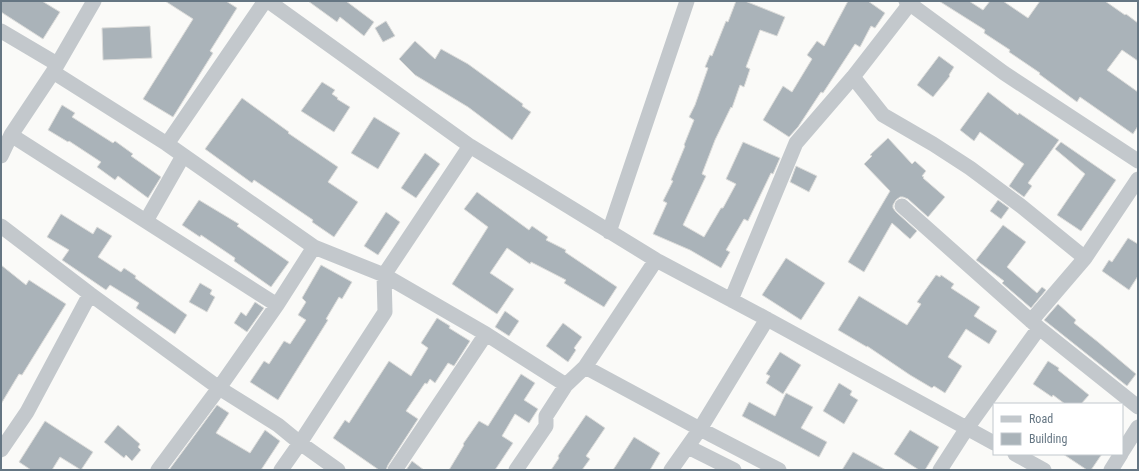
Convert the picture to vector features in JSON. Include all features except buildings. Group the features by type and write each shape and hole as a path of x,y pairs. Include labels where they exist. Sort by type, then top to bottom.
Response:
{"street":[{"path":"1,156 11,134 55,68 94,1"},
{"path":"167,144 266,1 470,146 609,232 656,260 993,442"},
{"path":"609,232 687,1"},
{"path":"731,300 796,143 853,77 909,2 1004,73 1138,161"},
{"path":"1,31 167,144 314,247 384,275 486,334 566,385"},
{"path":"853,77 883,115 933,144 970,168 1021,206 1085,258"},
{"path":"11,134 277,305"},
{"path":"281,470 385,312 384,275 470,146"},
{"path":"146,221 183,156"},
{"path":"940,470 1035,324 1085,258 1138,179"},
{"path":"902,206 1035,324 1138,407"},
{"path":"1,226 90,294 219,388 278,425 338,470"},
{"path":"158,470 219,388 277,305 314,247"},
{"path":"516,470 546,426 546,416 566,385 584,367 656,260"},
{"path":"1,450 27,412 90,294"},
{"path":"671,470 700,430 767,319"},
{"path":"395,470 486,334"},
{"path":"584,367 700,430 779,470"},
{"path":"1123,450 1138,427"},
{"path":"688,447 734,470"},
{"path":"1017,455 1044,470"},
{"path":"1111,470 1120,455"}]}
